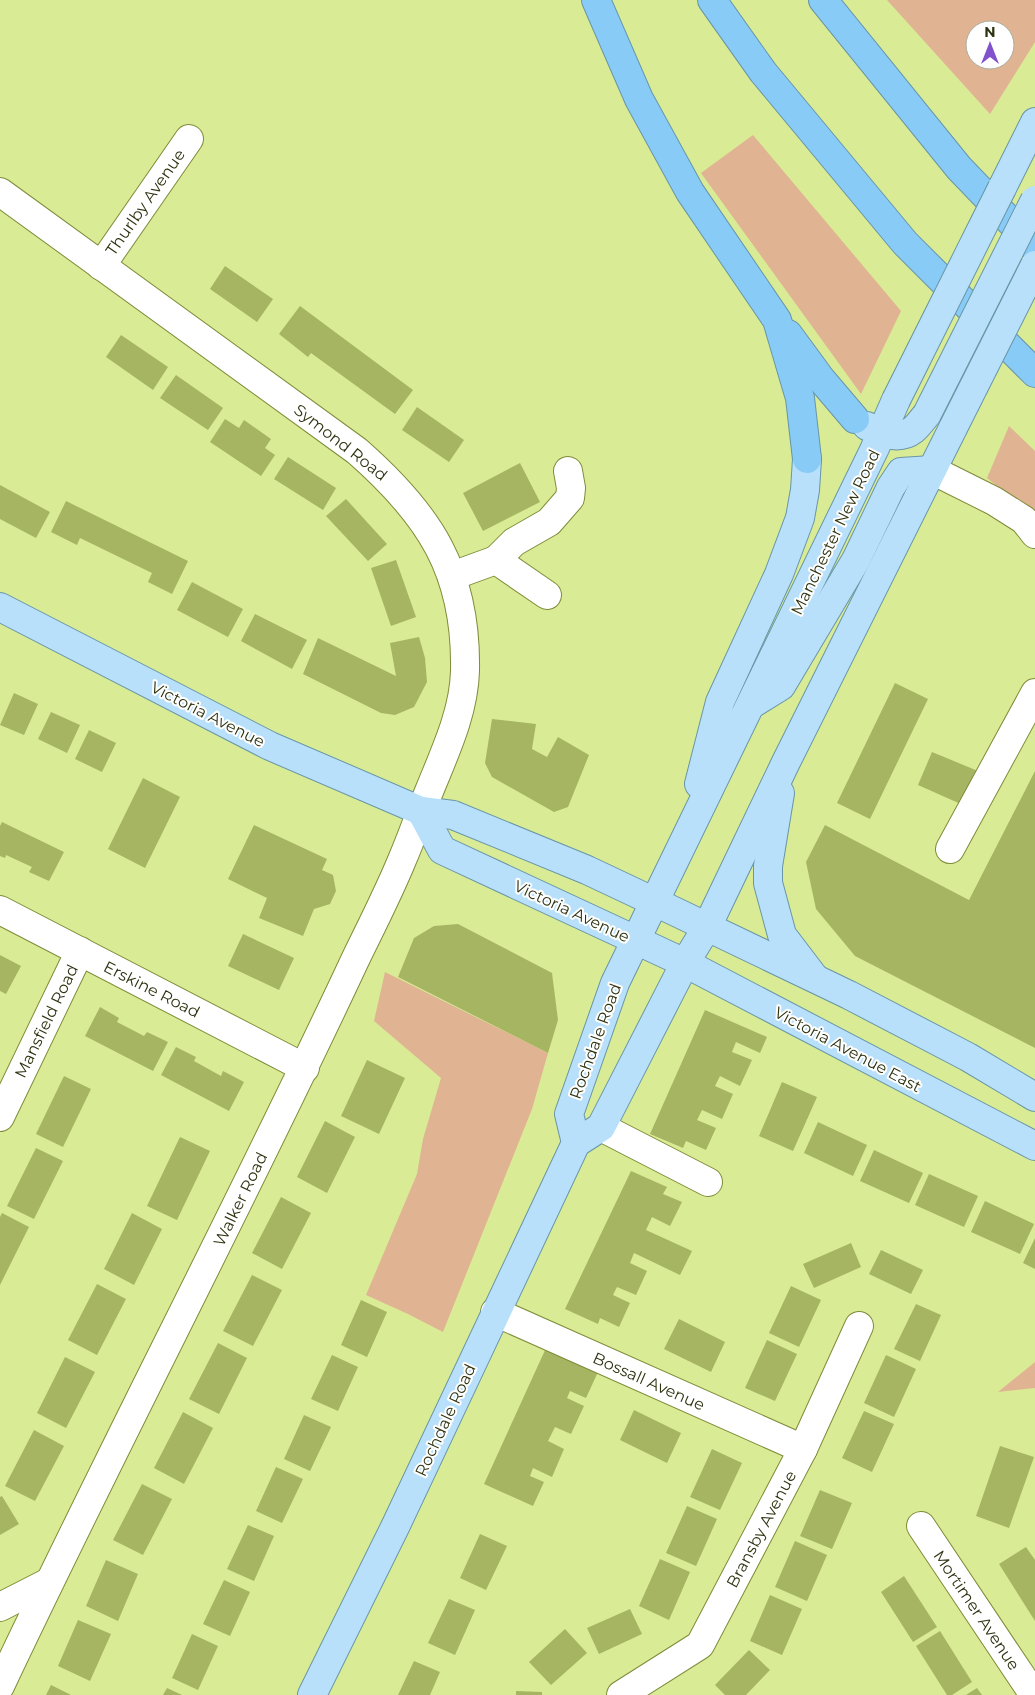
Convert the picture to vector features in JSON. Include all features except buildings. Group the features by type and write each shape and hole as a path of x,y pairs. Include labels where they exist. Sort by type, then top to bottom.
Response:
{"highway":[{"path":"596,0 639,99 690,192 777,320 821,379 855,420"},
{"path":"712,0 763,72 905,243 1035,373"},
{"path":"824,0 959,168 1035,247"},
{"path":"777,320 800,398 807,460"}],"main road":[{"name":"Manchester New Road","path":"635,941 665,907 686,836 882,434 896,400 1035,122"},
{"path":"855,420 882,434 905,434 914,430 927,414 1035,200"},
{"path":"576,1143 601,1127 685,963 707,927 786,762 1035,264"},
{"path":"686,836 720,702 779,574 800,518 805,490 807,460"},
{"path":"750,705 781,686 856,560 891,487 901,472 932,470"},
{"name":"Victoria Avenue","path":"0,607 270,746 421,811 453,815 587,870 665,907"},
{"path":"786,762 768,866 768,883 782,935 816,980"},
{"name":"Victoria Avenue","path":"421,811 442,850 660,952"},
{"path":"665,907 816,980 968,1057 1035,1097"},
{"name":"Rochdale Road","path":"312,1695 396,1526 576,1143 569,1114 606,1007 635,941"},
{"name":"Victoria Avenue East","path":"660,952 685,963 1035,1146"}],"street":[{"name":"Thurlby Avenue","path":"101,266 188,139"},
{"name":"Symond Road","path":"0,192 358,451 386,476 411,504 431,532 448,563 460,603 465,674 462,705 421,811"},
{"path":"932,470 994,501 1024,520 1035,534"},
{"path":"452,576 496,560 514,542 549,522 570,498 571,488 568,471"},
{"path":"496,560 547,594"},
{"path":"950,849 1035,693"},
{"name":"Walker Road","path":"0,1686 49,1582 305,1068 402,860 421,811"},
{"name":"Erskine Road","path":"0,910 305,1068"},
{"name":"Mansfield Road","path":"0,1117 80,951"},
{"path":"601,1127 708,1182"},
{"name":"Bossall Avenue","path":"495,1312 803,1449"},
{"name":"Bransby Avenue","path":"621,1695 700,1645 803,1449 859,1326"},
{"name":"Mortimer Avenue","path":"921,1526 1034,1695"},
{"path":"0,1607 49,1582"}],"shaded area":[{"path":"887,0 1035,0 1035,42 990,114"},
{"path":"753,135 901,311 861,394 701,173"},
{"path":"1009,426 1035,451 1035,517 987,478"},
{"path":"385,972 548,1053 532,1109 443,1332 366,1295 417,1174 423,1139 441,1078 374,1021"},
{"path":"1035,1362 1035,1388 998,1392"}]}
